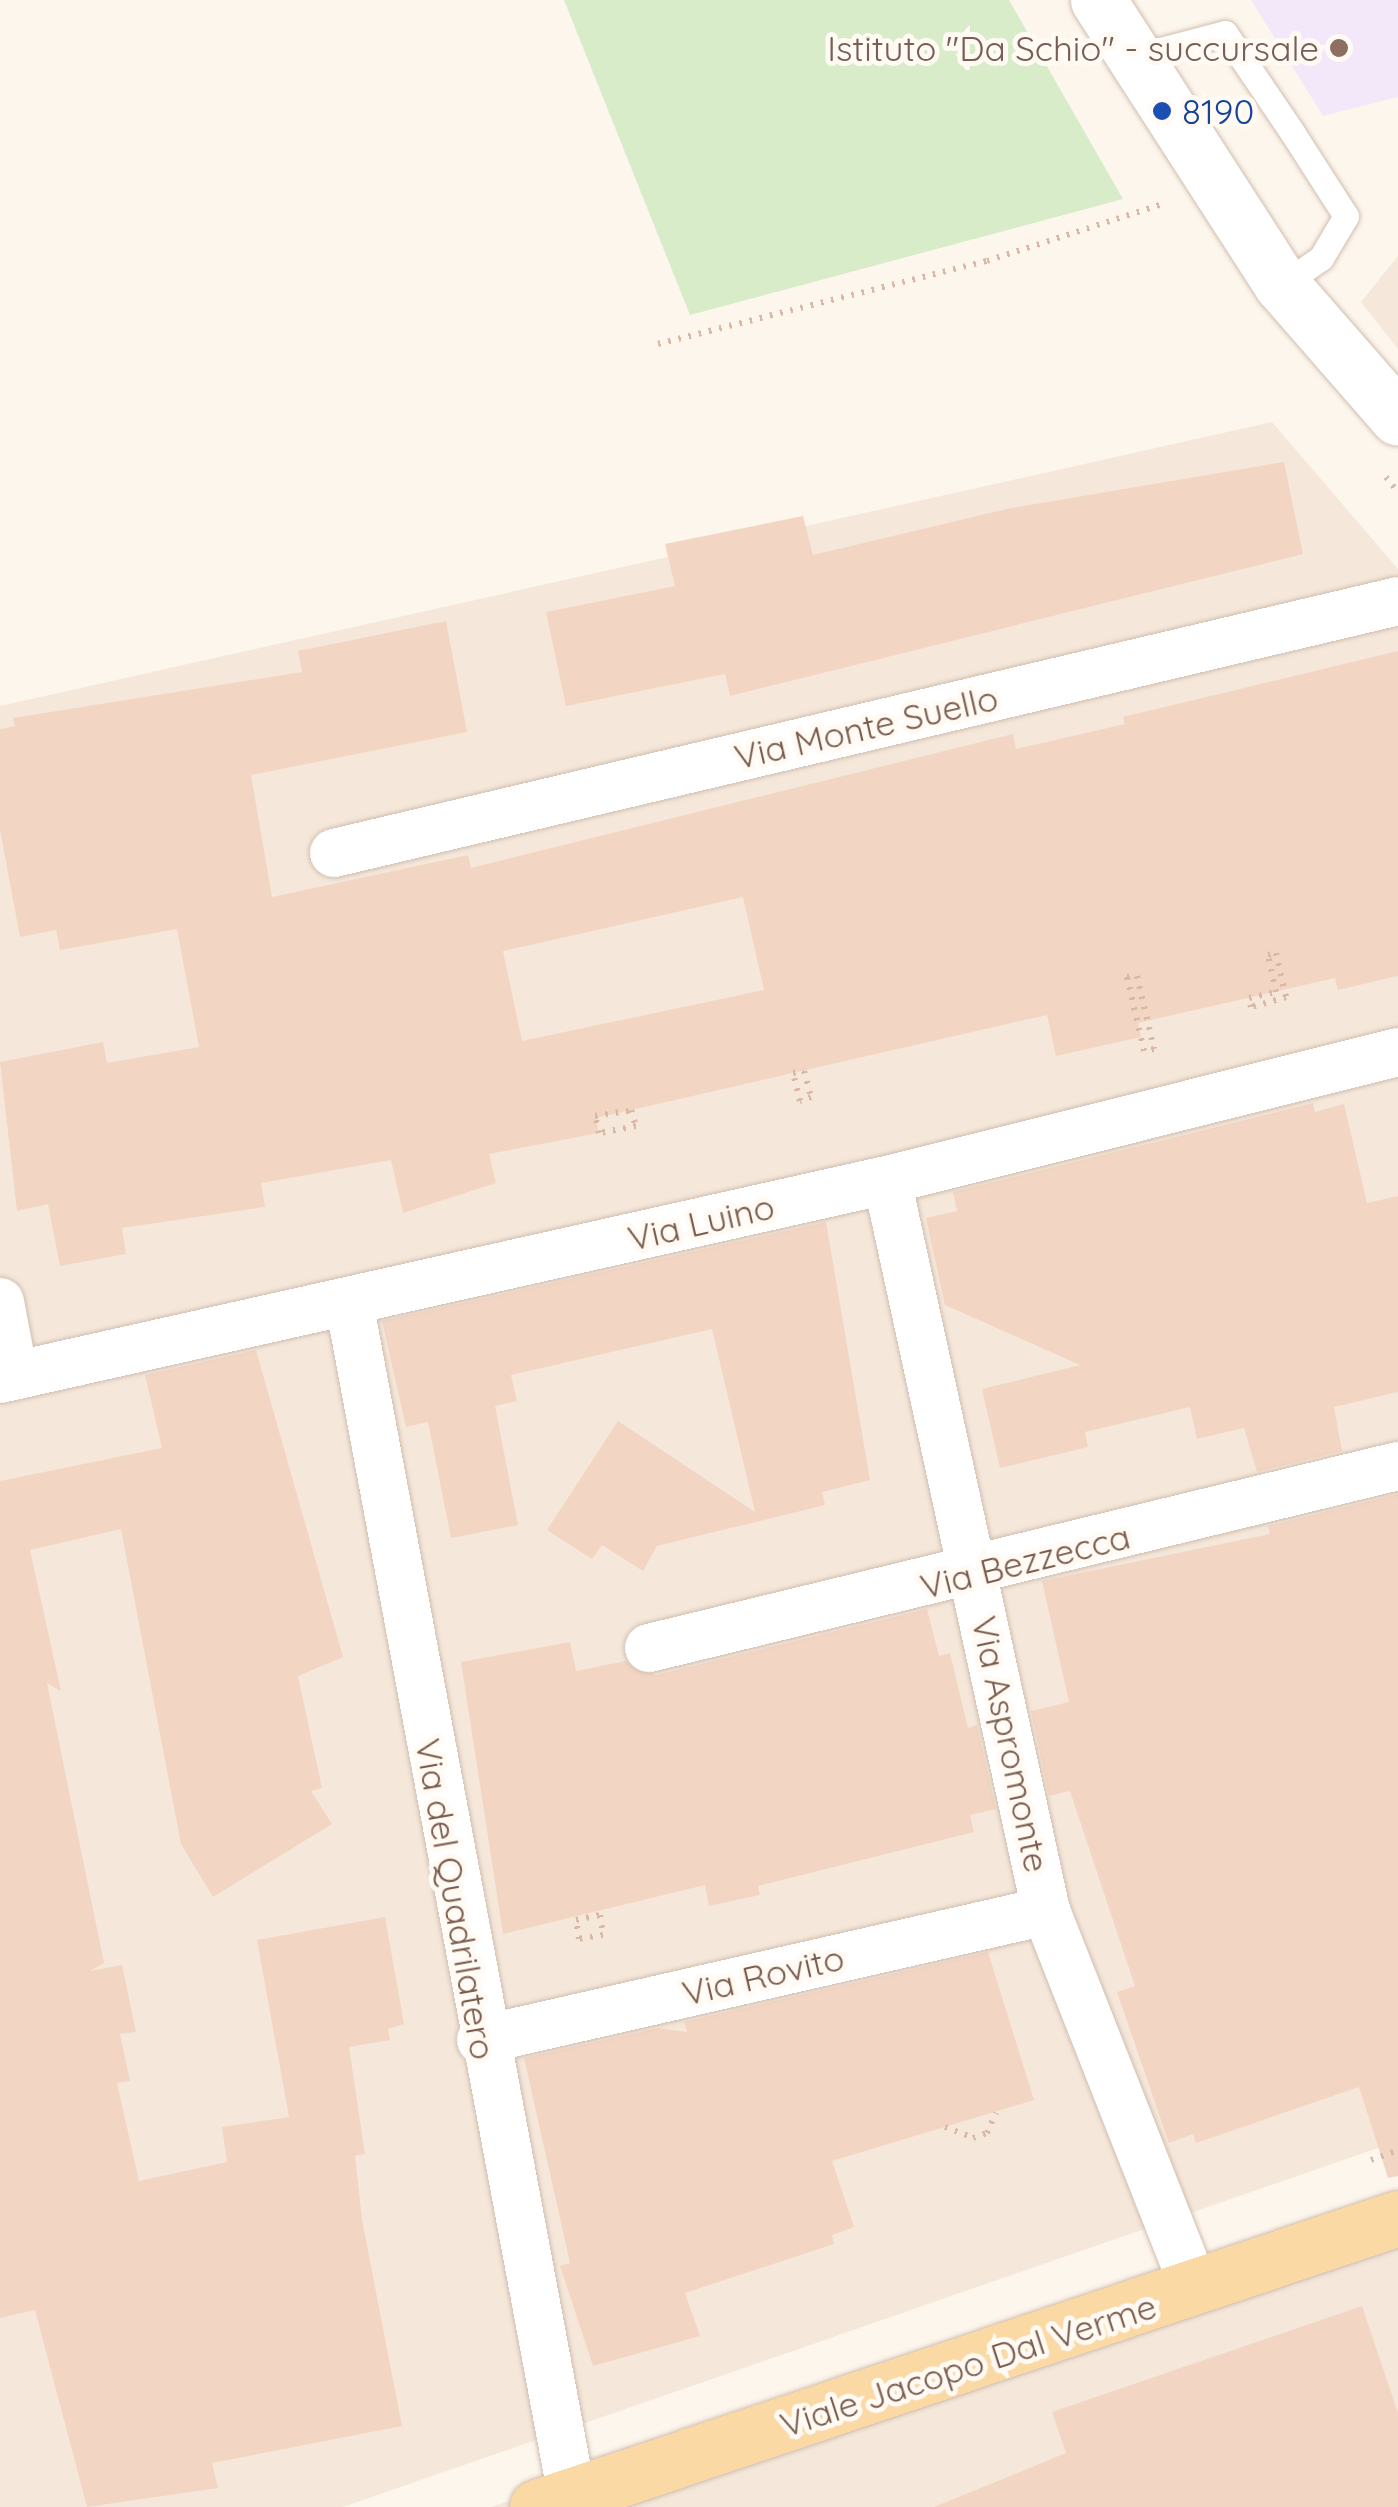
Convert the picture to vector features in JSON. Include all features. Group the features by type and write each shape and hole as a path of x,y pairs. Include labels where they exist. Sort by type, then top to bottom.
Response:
{"main road":[{"path":"1098,0 1130,58 1282,285 1398,418"},
{"name":"Viale Jacopo Dal Verme","path":"561,2503 1398,2218"}],"street":[{"name":"Via Monte Suello","path":"334,853 1398,600"},
{"name":"Via Luino","path":"7,1377 888,1180 1398,1052"},
{"name":"Via Aspromonte","path":"888,1180 1046,1911 1195,2290"},
{"path":"0,1302 7,1377"},
{"name":"Via del Quadrilatero","path":"349,1302 561,2503"},
{"name":"Via Bezzecca","path":"649,1648 976,1575 1398,1466"},
{"name":"Via Rovito","path":"481,2040 1046,1911"}],"lane":[{"path":"1130,58 1225,32 1292,132 1346,216 1320,258 1282,285"}],"path":[{"path":"658,344 1132,214"},
{"path":"1276,952 1286,998 1251,1007 1249,998 1276,992 1268,955 1276,952"},
{"path":"1137,976 1154,1049 1144,1052 1141,1037 1127,977 1137,976"},
{"path":"804,1071 811,1097 800,1101 793,1073 804,1071"},
{"path":"631,1110 636,1126 598,1132 595,1116 631,1110"},
{"path":"600,1915 603,1935 579,1939 576,1920 600,1915"},
{"path":"945,2128 973,2138 988,2133 996,2113"}],"shaded area":[{"name":"Istituto \"Da Schio\" - succursale","path":"1251,0 1398,0 1398,97 1323,116"},
{"path":"1398,256 1398,349 1361,302"},
{"path":"1272,422 1398,569 1398,2141 343,2507 0,2507 0,706"},
{"path":"1398,2203 1398,2507 491,2507"}],"green space":[{"path":"564,0 1009,0 1123,199 690,315"}],"building":[{"path":"1284,462 1303,554 730,696 725,674 566,706 546,612 675,586 665,544 803,516 813,555 1011,508"},
{"path":"446,621 467,732 251,775 272,897 468,855 471,868 1013,734 1016,749 1125,724 1123,717 1398,651 1398,976 1338,990 1335,978 1138,1023 1141,1037 1056,1056 1047,1015 596,1118 599,1133 489,1154 496,1183 403,1213 391,1160 261,1183 265,1207 122,1228 126,1254 60,1266 48,1204 17,1211 0,1062 103,1042 107,1063 199,1047 177,929 60,950 56,930 20,937 0,830 0,729 15,726 13,718 302,672 298,651","holes":["743,897 764,990 522,1041 503,951"]},
{"path":"1313,1103 1315,1112 1344,1104 1367,1203 1398,1196 1398,1392 1334,1407 1342,1451 1257,1472 1244,1428 1197,1439 1190,1407 1085,1432 1088,1447 1000,1468 982,1389 1080,1365 945,1305 926,1218 957,1211 953,1192"},
{"path":"826,1222 870,1480 822,1492 825,1505 657,1546 643,1571 602,1545 592,1559 547,1530 618,1421 755,1512 712,1329 511,1375 517,1401 495,1406 518,1525 451,1538 428,1422 406,1427 382,1321"},
{"path":"256,1350 343,1657 298,1676 322,1788 311,1791 332,1824 213,1897 181,1844 121,1529 30,1550 61,1691 47,1683 104,1963 90,1971 122,1965 136,2032 120,2034 130,2081 117,2083 139,2181 227,2162 222,2127 289,2117 257,1940 385,1917 404,2024 388,2029 390,2040 349,2047 365,2154 355,2156 362,2220 402,2426 212,2463 218,2488 87,2507 35,2310 0,2318 0,1481 162,1448 145,1375"},
{"path":"1398,1494 1398,2176 1388,2178 1359,2087 1196,2143 1193,2134 1169,2143 1117,1992 1135,1986 1070,1791 1049,1796 1031,1711 1069,1702 1042,1581 1270,1534 1268,1526"},
{"path":"927,1609 939,1656 950,1653 968,1728 977,1725 996,1809 970,1815 974,1832 758,1886 760,1895 709,1906 705,1885 503,1934 461,1662 570,1642 576,1671 626,1661 656,1675"},
{"path":"988,1952 1034,2100 832,2161 854,2227 832,2235 834,2244 685,2293 700,2336 593,2366 560,2266 570,2263 524,2058 658,2028 687,2032 684,2022"},
{"path":"1362,2306 1398,2413 1398,2507 934,2507 1066,2453 1052,2412"}],"place":[{"name":"Istituto \"Da Schio\" - succursale","path":"1339,48"},
{"name":"8190","path":"1162,111"}]}
